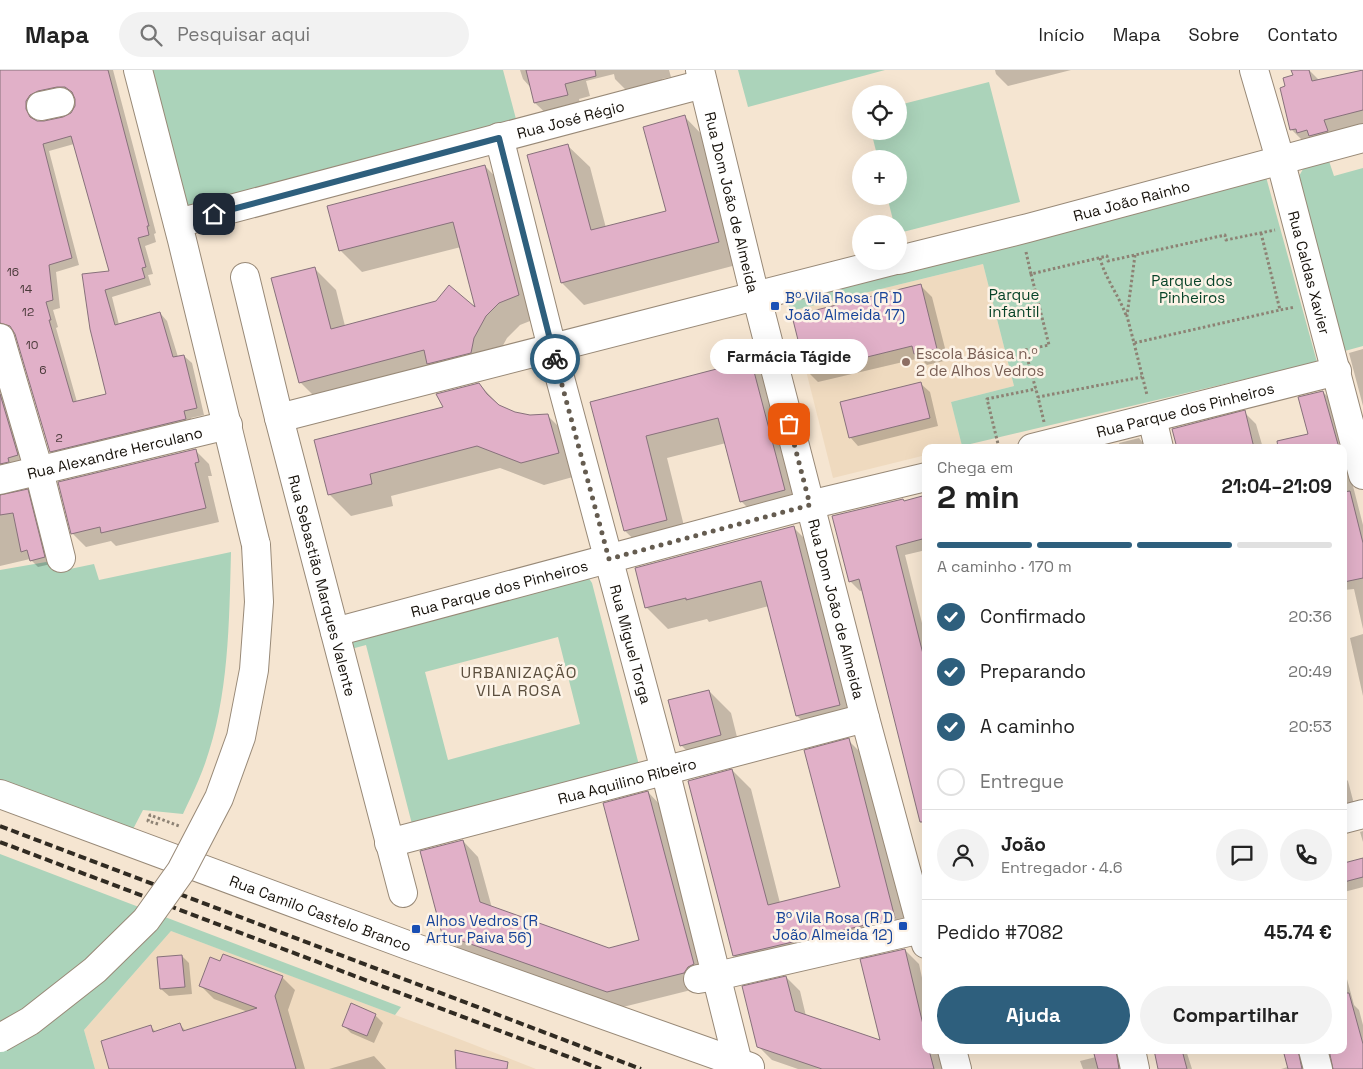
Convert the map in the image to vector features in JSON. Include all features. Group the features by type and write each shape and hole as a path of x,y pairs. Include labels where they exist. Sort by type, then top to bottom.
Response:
{"street":[{"path":"0,1038 30,1022 95,970 146,920 181,871 219,798 241,737 254,670 259,602 256,546 178,223 138,70"},
{"name":"Rua Caldas Xavier","path":"1254,70 1280,159 1363,475"},
{"name":"Rua José Régio","path":"178,223 499,138 701,77"},
{"name":"Rua Dom João de Almeida","path":"701,77 755,296 864,718 922,923"},
{"name":"Rua Miguel Torga","path":"499,138 552,348 666,770 708,978 747,1066"},
{"name":"Rua João Rainho","path":"907,258 1028,228 1363,138"},
{"path":"279,418 857,270"},
{"name":"Rua Sebastião Marques Valente","path":"245,277 279,418 403,893"},
{"path":"0,338 39,471 61,558"},
{"name":"Rua Parque dos Pinheiros","path":"1048,444 1337,371"},
{"path":"1152,418 1158,444"},
{"name":"Rua Alexandre Herculano","path":"0,480 228,425"},
{"name":"Rua Parque dos Pinheiros","path":"335,632 810,505 922,478"},
{"name":"Rua Aquilino Ribeiro","path":"389,843 864,718"},
{"name":"Rua Camilo Castelo Branco","path":"0,794 382,936 747,1066"},
{"path":"1347,818 1363,814"},
{"path":"708,978 922,935"},
{"path":"953,1054 957,1069"},
{"path":"1132,1054 1135,1069"},
{"path":"1314,1054 1318,1069"}],"path":[{"path":"1031,274 1107,256 1108,262 1225,235 1226,240 1297,224"},
{"path":"1028,228 1026,252 1049,345 1025,350 1038,397 1040,444"},
{"path":"1261,233 1280,310"},
{"path":"1126,316 1135,255"},
{"path":"1100,258 1121,300 1134,343 1152,418"},
{"path":"1134,343 1318,301"},
{"path":"1038,397 1142,377"},
{"path":"998,444 987,399 1036,389"},
{"path":"163,827 148,821 150,815 180,827"}],"shaded area":[{"name":"Escola Básica n.º 2 de Alhos Vedros","path":"983,264 1014,386 951,402 962,444 922,444 922,456 833,478 791,311"},
{"path":"171,931 536,1069 95,1069 84,1030"}],"green space":[{"path":"152,70 503,70 516,119 188,206"},
{"path":"738,70 885,70 748,107"},
{"path":"989,82 1020,202 907,231 907,215 892,215 889,205 907,205 907,150 876,150 873,140 907,140 907,103"},
{"path":"1329,161 1334,176 1363,168 1363,346 1341,352 1298,178 1303,169"},
{"name":"Parque dos Pinheiros","path":"1263,166 1317,362 970,444 962,444 951,402 1014,386 983,264 791,311 781,289 855,270 907,270 907,257"},
{"path":"231,552 228,639 222,696 209,752 183,814 143,810 131,833 0,784 0,570 46,562 65,570 94,564 99,580"},
{"path":"588,577 592,583 640,769 413,828 366,645 351,649 349,640","holes":["558,637 580,724 448,760 425,672"]},
{"path":"0,854 401,1007 395,1015 171,931 84,1030 95,1069 0,1069"}],"building":[{"path":"0,70 108,70 149,226 147,226 149,235 138,238 146,267 142,268 145,278 105,290 115,325 160,312 173,357 184,355 197,408 184,411 186,419 50,452 15,334 10,326 0,323","holes":["65,87 72,92 75,106 71,113 63,117 44,121 37,121 30,117 26,109 26,101 30,95 38,91","71,136 109,271 82,274 90,329 106,394 73,402 49,320 51,320 46,302 53,300 49,265 72,258 43,144"]},
{"path":"526,70 595,70 596,76 565,84 568,95 534,103"},
{"path":"1291,70 1309,70 1312,81 1363,70 1363,110 1324,120 1328,131 1309,136 1307,130 1297,133 1296,129 1290,130 1280,88 1285,86 1283,78 1293,75"},
{"path":"685,115 719,242 561,283 527,155 568,144 591,230 666,211 643,127"},
{"path":"485,165 519,295 499,303 486,316 474,338 471,353 427,364 424,350 299,383 271,278 315,267 331,329 436,301 449,285 475,307 453,222 339,251 327,206"},
{"path":"921,284 937,349 914,354 912,346 806,372 792,316"},
{"path":"751,360 785,490 740,502 718,418 646,436 667,520 624,531 590,402"},
{"path":"921,382 930,418 849,438 840,402"},
{"path":"479,383 499,405 515,412 530,415 548,414 559,453 521,463 477,446 370,474 372,484 328,495 314,440 443,407 436,394"},
{"path":"1323,391 1338,444 1277,444 1277,441 1308,434 1298,397"},
{"path":"0,394 18,455 8,458 9,462 0,464"},
{"path":"1245,410 1253,444 1176,444 1172,429"},
{"path":"196,449 199,462 195,463 206,508 101,533 100,527 71,534 58,482"},
{"path":"28,489 45,557 30,561 27,550 21,552 13,513 0,515 0,495"},
{"path":"1350,491 1363,543 1363,578 1347,581 1347,492"},
{"path":"922,496 922,539 896,546 922,650 922,822 920,822 859,579 849,582 832,516 903,499 904,501"},
{"path":"794,526 840,705 796,716 761,581 686,600 686,598 645,608 635,568"},
{"path":"709,690 721,735 680,746 668,700"},
{"path":"849,738 895,918 733,956 688,781 732,769 768,905 840,887 804,750"},
{"path":"648,791 694,964 688,967 684,973 607,992 442,934 420,851 463,840 480,902 609,948 639,940 603,803"},
{"path":"1363,858 1363,877 1347,881 1347,862"},
{"path":"905,949 922,1020 922,1054 930,1054 934,1069 822,1069 757,1047 742,986 786,976 795,1011 880,1040 860,959"},
{"path":"223,954 283,976 275,996 296,1069 109,1069 101,1041 151,1025 153,1032 180,1023 183,1031 257,1008 199,986 210,957 220,961"},
{"path":"182,955 185,987 160,989 157,957"},
{"path":"1347,993 1349,993 1363,1044 1363,1069 1333,1069 1330,1054 1347,1054"},
{"path":"351,1003 376,1014 367,1036 342,1026"},
{"path":"455,1050 508,1062 507,1069 456,1069"},
{"path":"1094,1054 1117,1054 1119,1069 1098,1069"},
{"path":"1155,1054 1183,1054 1187,1069 1158,1069"},
{"path":"1284,1054 1299,1054 1302,1069 1288,1069"}],"railway":[{"path":"0,826 641,1069"},
{"path":"0,842 601,1069"}],"way so far":[{"path":"555,359 609,559 810,505 789,424"}],"place":[{"name":"Bº Vila Rosa (R D João Almeida 17)","path":"775,306"},
{"name":"Escola Básica n.º 2 de Alhos Vedros","path":"906,362"},
{"name":"Farmácia Tágide","path":"789,424"},
{"name":"Bº Vila Rosa (R D João Almeida 12)","path":"903,926"},
{"name":"Alhos Vedros (R Artur Paiva 56)","path":"416,929"}],"district":[{"name":"URBANIZAÇÃO VILA ROSA","path":"519,681"}],"route":[{"path":"214,214 499,138 555,359"}],"park label":[{"name":"Parque infantil","path":"1014,302"}]}
